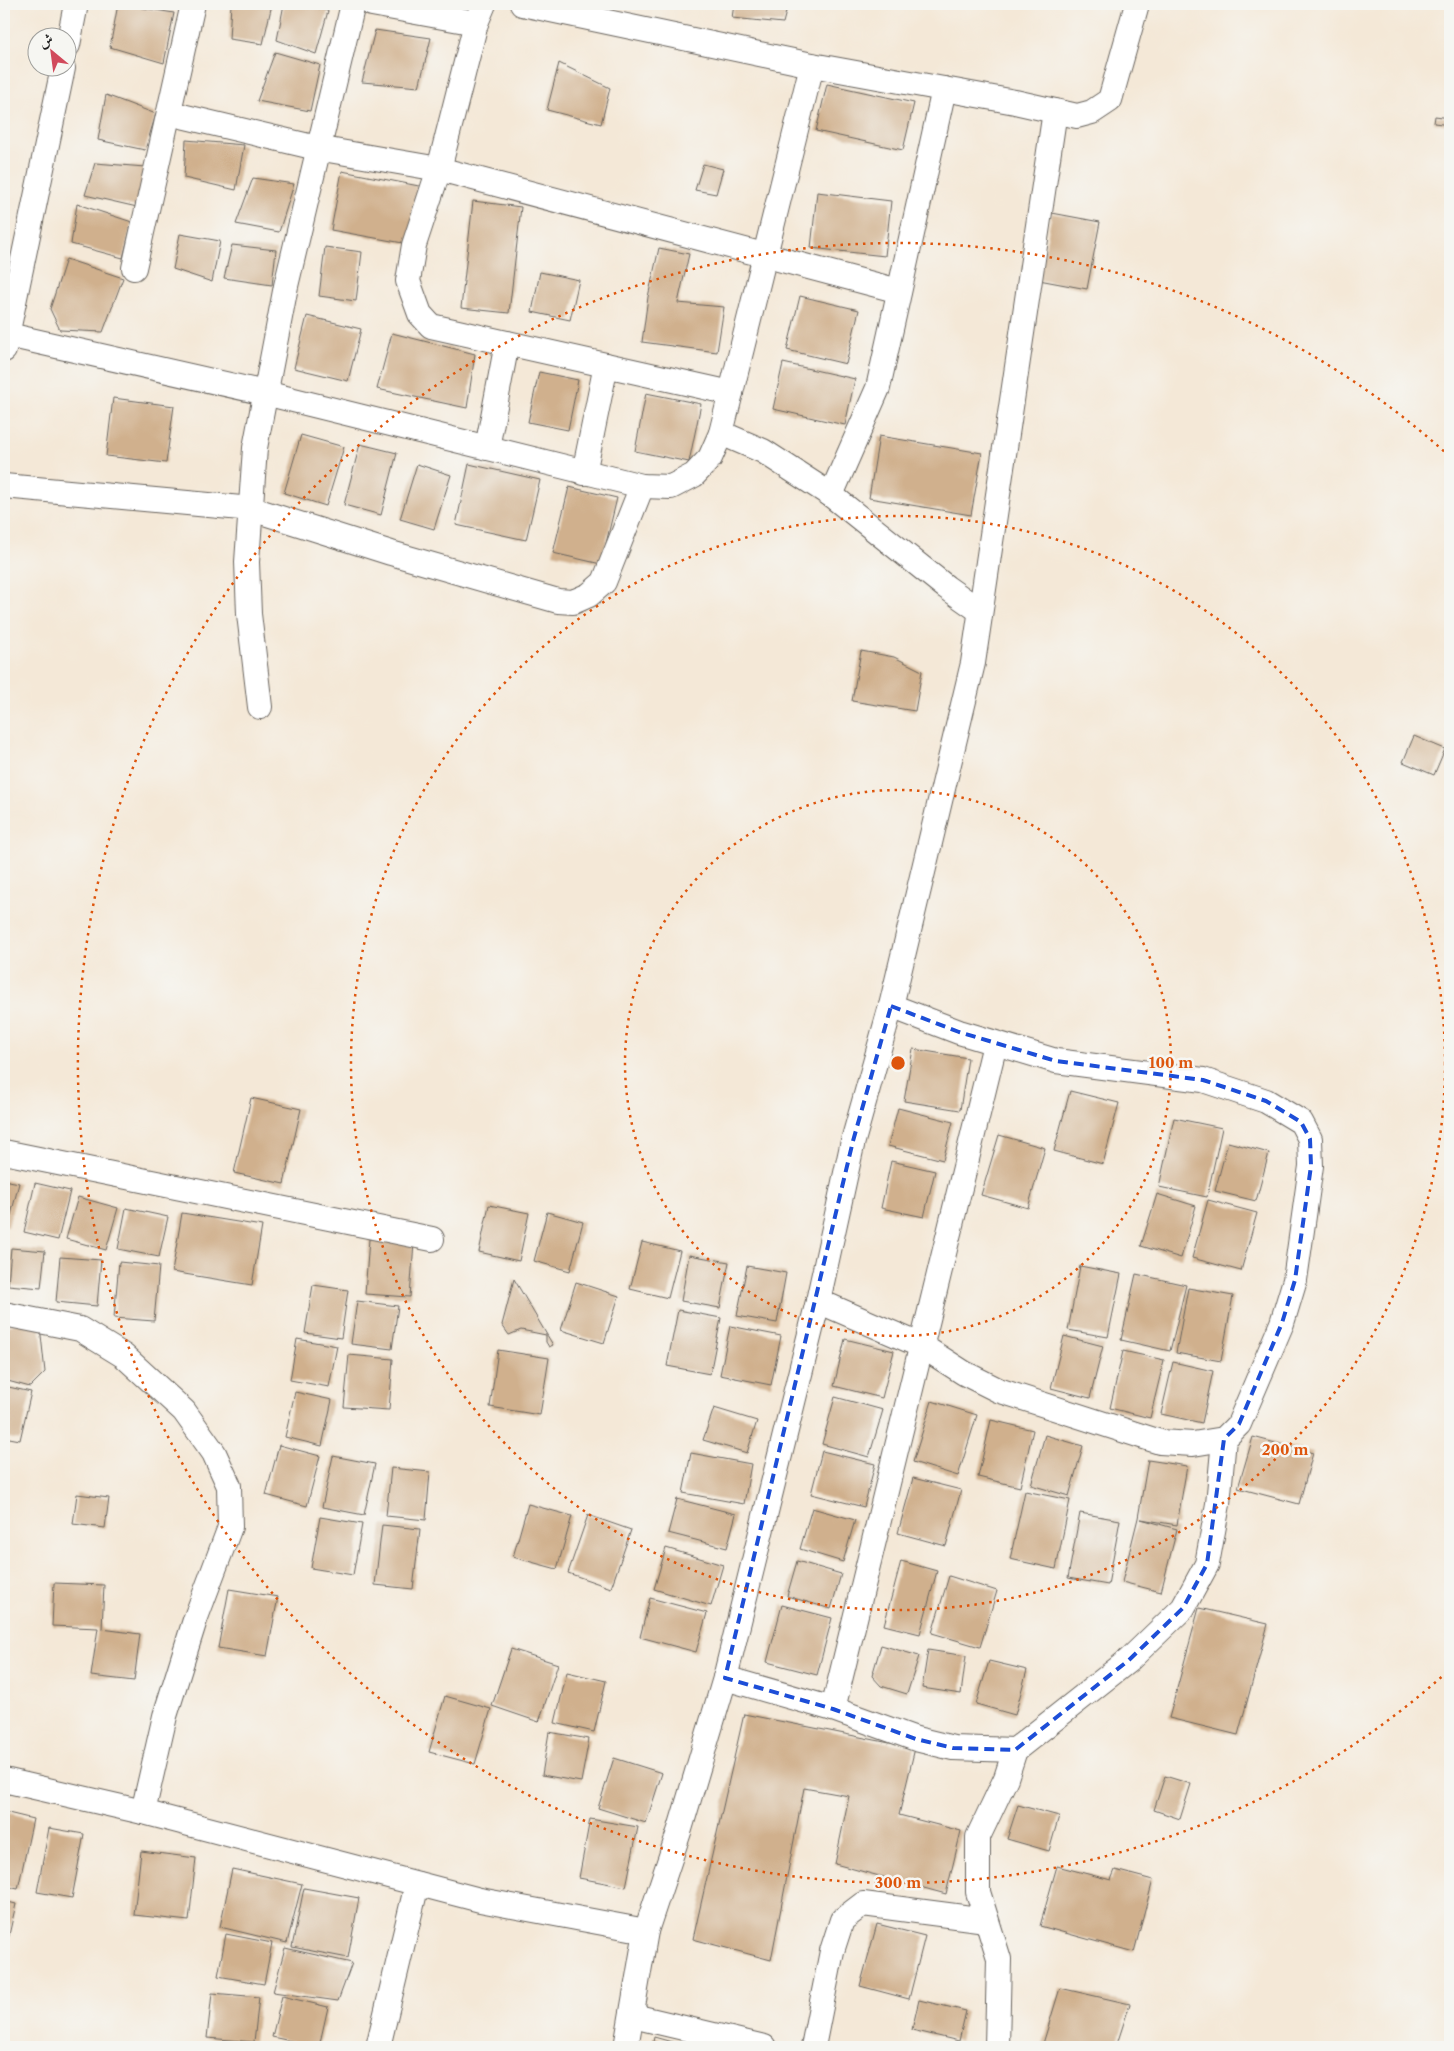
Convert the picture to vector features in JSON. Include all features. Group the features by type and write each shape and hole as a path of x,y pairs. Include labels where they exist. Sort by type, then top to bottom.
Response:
{"street":[{"path":"71,28 76,4"},
{"path":"134,268 193,4"},
{"path":"260,707 249,614 247,562 255,448 264,393 317,148 353,4"},
{"path":"372,4 480,13 439,169 414,245 408,281 410,292 420,314 431,326 731,393"},
{"path":"522,4 812,65 1077,116 1092,112 1110,100 1137,4"},
{"path":"61,78 6,342 264,393 642,486 671,487 694,475 710,458 721,433 812,65"},
{"path":"831,495 878,388 944,89"},
{"path":"626,2047 633,2016 646,1931 680,1829 725,1678 818,1301 853,1141 891,1006 973,663 1054,111"},
{"path":"168,112 317,148 439,169 899,291"},
{"path":"487,448 507,343"},
{"path":"584,472 606,365"},
{"path":"721,433 764,451 831,495 946,587 980,610"},
{"path":"4,486 252,509 447,569 558,601 572,602 589,595 604,582 642,486"},
{"path":"818,1301 922,1346 964,1373 998,1390 1160,1442 1193,1444 1224,1439 1239,1424 1282,1323 1294,1280 1311,1166 1310,1139 1301,1122 1266,1100 1203,1080 1056,1061 996,1044 891,1006"},
{"path":"833,1709 996,1044"},
{"path":"4,1152 432,1239"},
{"path":"4,1314 80,1330 124,1356 184,1411 214,1453 229,1486 230,1527 195,1620 168,1707 143,1812"},
{"path":"997,2047 999,1959 978,1892 978,1837 1006,1778 1015,1750 1128,1660 1183,1608 1207,1564 1218,1504 1224,1439"},
{"path":"725,1678 833,1709 935,1744 953,1748 1015,1750"},
{"path":"4,1780 143,1812 480,1900 646,1931"},
{"path":"378,2047 417,1884"},
{"path":"813,2047 832,1951 842,1920 863,1904 986,1920"},
{"path":"633,2016 764,2047"}],"highlighted area":[{"path":"891,1006 959,1032 1056,1061 1203,1080 1266,1101 1301,1122 1310,1139 1311,1166 1295,1280 1282,1323 1239,1424 1224,1439 1207,1564 1183,1608 1129,1660 1015,1750 953,1748 916,1739 833,1709 725,1678 853,1141"}],"building":[{"path":"118,4 174,13 164,63 110,47"},
{"path":"231,4 272,4 263,44 229,39"},
{"path":"284,4 301,4 328,11 316,54 277,40"},
{"path":"734,4 788,4 783,23 732,18"},
{"path":"375,30 431,38 419,87 362,82"},
{"path":"275,52 320,65 310,111 257,101"},
{"path":"559,63 610,88 601,124 547,110"},
{"path":"827,84 914,103 903,150 816,131"},
{"path":"106,95 156,114 145,150 98,140"},
{"path":"1435,116 1450,118 1450,125 1434,123"},
{"path":"186,140 244,145 236,190 184,178"},
{"path":"95,163 145,167 137,207 85,195"},
{"path":"703,164 723,169 716,194 695,190"},
{"path":"342,171 424,187 414,245 331,230"},
{"path":"253,178 294,184 279,232 236,224"},
{"path":"817,192 891,201 885,256 811,248"},
{"path":"473,201 521,207 509,313 461,308"},
{"path":"77,204 132,222 123,258 71,244"},
{"path":"1052,213 1100,222 1087,289 1039,280"},
{"path":"180,234 220,241 212,282 173,269"},
{"path":"232,245 276,250 272,285 224,278"},
{"path":"325,247 362,252 356,301 319,296"},
{"path":"659,248 689,254 678,303 724,307 717,352 642,342 648,297"},
{"path":"66,259 123,278 103,332 60,330 50,309"},
{"path":"540,272 579,280 570,320 532,312"},
{"path":"800,296 859,310 846,364 787,350"},
{"path":"307,316 361,329 348,381 294,368"},
{"path":"392,333 475,354 467,408 377,389"},
{"path":"783,363 855,379 845,425 773,409"},
{"path":"539,372 578,380 568,430 528,422"},
{"path":"646,393 701,404 689,462 635,451"},
{"path":"113,398 174,406 166,463 106,456"},
{"path":"301,435 344,447 326,506 284,493"},
{"path":"879,436 982,453 971,515 869,498"},
{"path":"360,444 397,453 381,515 344,505"},
{"path":"417,464 451,475 434,529 400,519"},
{"path":"469,464 540,480 526,540 456,525"},
{"path":"569,487 617,498 601,564 553,553"},
{"path":"861,651 894,657 922,671 915,711 852,701"},
{"path":"1414,736 1445,749 1434,775 1403,762"},
{"path":"913,1049 968,1058 960,1110 904,1101"},
{"path":"1070,1091 1119,1103 1103,1164 1054,1151"},
{"path":"251,1098 301,1109 284,1184 234,1173"},
{"path":"898,1108 953,1122 943,1160 888,1146"},
{"path":"1174,1118 1222,1128 1207,1197 1159,1187"},
{"path":"999,1135 1045,1148 1028,1208 981,1195"},
{"path":"1228,1142 1269,1153 1256,1201 1215,1191"},
{"path":"891,1161 935,1171 924,1217 881,1208"},
{"path":"4,1180 19,1183 8,1227 4,1226"},
{"path":"35,1183 70,1191 58,1240 24,1232"},
{"path":"1157,1194 1196,1206 1181,1258 1141,1246"},
{"path":"78,1197 118,1208 106,1250 66,1239"},
{"path":"1208,1200 1257,1213 1241,1271 1192,1258"},
{"path":"489,1205 529,1213 519,1261 479,1252"},
{"path":"126,1208 168,1217 159,1257 118,1249"},
{"path":"547,1212 583,1222 570,1271 534,1261"},
{"path":"182,1213 262,1226 252,1285 172,1272"},
{"path":"369,1239 414,1242 410,1297 365,1294"},
{"path":"642,1242 680,1251 668,1298 630,1289"},
{"path":"11,1248 45,1251 41,1288 8,1285"},
{"path":"689,1255 729,1262 720,1308 681,1301"},
{"path":"60,1257 101,1260 97,1306 56,1302"},
{"path":"119,1262 159,1266 154,1321 114,1318"},
{"path":"747,1266 786,1273 777,1323 737,1316"},
{"path":"1080,1266 1121,1274 1108,1337 1068,1330"},
{"path":"1136,1274 1186,1285 1170,1351 1121,1340"},
{"path":"514,1279 553,1345 549,1347 546,1342 546,1335 521,1330 509,1335 502,1325"},
{"path":"576,1282 619,1296 604,1343 561,1330"},
{"path":"313,1285 348,1290 341,1338 305,1333"},
{"path":"1188,1288 1233,1296 1221,1361 1176,1353"},
{"path":"357,1301 398,1306 392,1349 351,1344"},
{"path":"678,1310 721,1318 710,1374 667,1366"},
{"path":"39,1317 45,1372 30,1387 4,1380 4,1327"},
{"path":"730,1326 781,1336 771,1385 720,1375"},
{"path":"1064,1336 1103,1346 1090,1398 1051,1388"},
{"path":"297,1339 337,1346 329,1387 290,1380"},
{"path":"845,1339 894,1351 882,1398 834,1386"},
{"path":"498,1350 549,1358 540,1415 490,1407"},
{"path":"1123,1351 1164,1360 1150,1418 1110,1408"},
{"path":"349,1355 393,1359 389,1410 344,1407"},
{"path":"1173,1362 1213,1371 1202,1423 1161,1414"},
{"path":"4,1386 31,1392 20,1440 4,1437"},
{"path":"295,1392 332,1400 322,1446 285,1437"},
{"path":"835,1397 883,1410 869,1457 822,1444"},
{"path":"932,1401 977,1415 958,1476 913,1462"},
{"path":"714,1408 757,1421 747,1453 703,1440"},
{"path":"991,1420 1033,1430 1020,1487 978,1477"},
{"path":"1045,1435 1083,1446 1069,1496 1031,1485"},
{"path":"1253,1437 1313,1453 1299,1504 1238,1488"},
{"path":"279,1445 320,1456 307,1506 266,1495"},
{"path":"822,1451 875,1464 864,1507 811,1494"},
{"path":"691,1453 751,1464 744,1504 683,1493"},
{"path":"333,1456 375,1464 364,1515 322,1507"},
{"path":"1148,1460 1187,1466 1177,1525 1141,1519 1177,1529 1161,1592 1122,1582 1138,1518"},
{"path":"391,1468 430,1472 426,1520 386,1516"},
{"path":"913,1478 961,1490 946,1546 898,1533"},
{"path":"1025,1491 1070,1500 1056,1569 1010,1559"},
{"path":"77,1494 109,1498 105,1528 73,1524"},
{"path":"677,1499 736,1514 727,1548 668,1533"},
{"path":"528,1504 572,1516 557,1569 513,1557"},
{"path":"812,1508 855,1520 843,1562 800,1549"},
{"path":"1080,1513 1120,1520 1108,1585 1068,1578"},
{"path":"588,1515 631,1530 611,1588 568,1573"},
{"path":"320,1517 362,1524 353,1575 311,1568"},
{"path":"382,1525 420,1529 413,1589 375,1585"},
{"path":"666,1548 723,1565 711,1606 654,1589"},
{"path":"797,1561 841,1574 831,1609 787,1596"},
{"path":"901,1561 937,1571 920,1634 884,1625"},
{"path":"949,1576 997,1591 980,1647 932,1633"},
{"path":"54,1583 104,1585 102,1629 140,1634 134,1681 91,1676 98,1628 52,1626"},
{"path":"229,1589 278,1597 267,1656 218,1648"},
{"path":"650,1598 707,1613 696,1652 640,1637"},
{"path":"782,1605 832,1618 817,1675 767,1662"},
{"path":"1199,1608 1268,1624 1238,1735 1169,1718"},
{"path":"881,1645 919,1656 907,1694 881,1686 872,1676"},
{"path":"511,1649 558,1664 539,1722 492,1706"},
{"path":"928,1650 966,1656 961,1694 922,1688"},
{"path":"989,1661 1027,1670 1015,1715 976,1704"},
{"path":"567,1672 606,1681 594,1732 555,1723"},
{"path":"445,1696 491,1709 475,1764 429,1752"},
{"path":"744,1714 915,1748 899,1815 961,1831 946,1894 835,1864 849,1796 804,1788 771,1960 693,1939"},
{"path":"549,1732 589,1739 581,1782 542,1775"},
{"path":"614,1758 662,1773 646,1823 598,1808"},
{"path":"1165,1776 1191,1784 1180,1819 1154,1810"},
{"path":"1018,1805 1059,1816 1049,1851 1007,1839"},
{"path":"4,1812 33,1819 18,1889 4,1886"},
{"path":"590,1819 638,1827 626,1887 579,1878"},
{"path":"49,1828 84,1834 72,1898 37,1892"},
{"path":"141,1851 196,1858 189,1921 134,1915"},
{"path":"1057,1866 1111,1880 1115,1870 1153,1880 1134,1952 1040,1926"},
{"path":"232,1869 302,1884 287,1943 220,1927"},
{"path":"304,1888 359,1898 348,1958 292,1947"},
{"path":"4,1901 16,1904 7,1944 4,1944"},
{"path":"877,1924 925,1936 909,1999 860,1986"},
{"path":"226,1934 272,1943 264,1984 218,1976"},
{"path":"285,1948 352,1963 338,2001 273,1992"},
{"path":"1060,1988 1130,2004 1116,2047 1042,2047"},
{"path":"212,1993 259,1997 254,2042 207,2038"},
{"path":"282,1996 328,2007 319,2047 272,2037"},
{"path":"919,2000 966,2011 959,2041 912,2030"},
{"path":"654,2037 690,2047 652,2047"}]}
